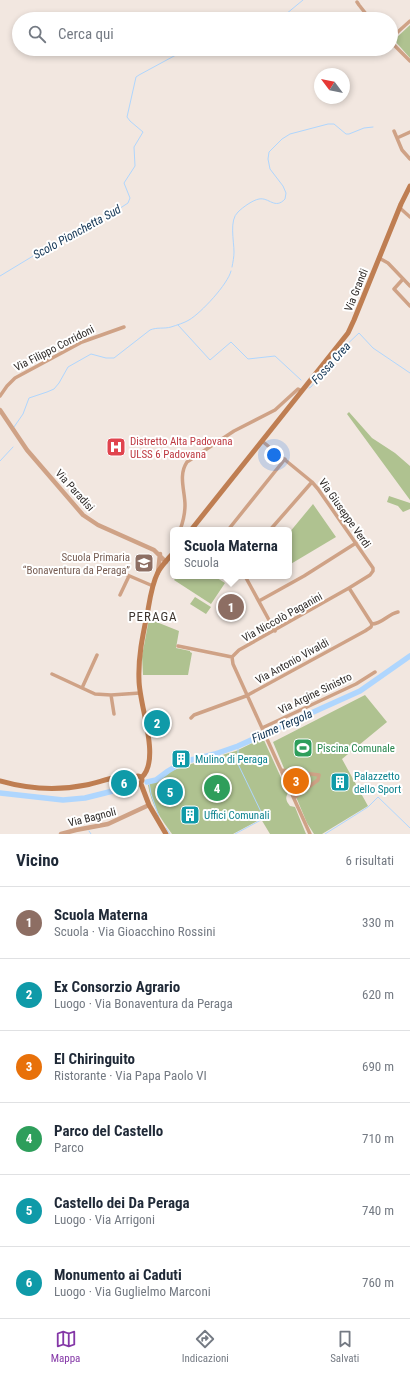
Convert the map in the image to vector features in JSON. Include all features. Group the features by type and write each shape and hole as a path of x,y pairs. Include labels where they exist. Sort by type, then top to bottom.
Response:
{"main road":[{"name":"Via Grandi","path":"193,527 350,330 410,186"},
{"path":"166,834 149,805 141,784 143,780 142,777 148,768 150,754 140,693 140,651 153,586 158,574 170,556"},
{"path":"0,781 29,788 54,788 87,785 123,776 135,778 138,776 142,777"},
{"path":"135,778 135,783 141,784"}],"street":[{"path":"358,2 358,5 364,12"},
{"path":"398,32 410,21"},
{"path":"398,49 410,61"},
{"path":"394,131 402,150 410,159"},
{"path":"397,138 410,132"},
{"path":"400,208 410,217"},
{"path":"379,258 388,263 410,286"},
{"path":"403,279 394,289 410,306"},
{"name":"Via Filippo Corridoni","path":"0,396 6,386 15,378 82,342 124,327"},
{"path":"181,527 185,507 182,475 188,462 234,432 275,410 298,389 302,391"},
{"name":"Via Paradisi","path":"0,410 27,450 83,515 98,526 150,548 160,554 166,562"},
{"name":"Via Giuseppe Verdi","path":"262,441 312,482 373,568"},
{"path":"230,527 285,459"},
{"path":"273,527 312,482"},
{"path":"259,601 304,576 356,544"},
{"path":"158,574 157,569 160,554"},
{"name":"Via Niccolò Paganini","path":"232,657 237,652 370,575 373,568"},
{"path":"122,572 153,586"},
{"path":"120,595 129,576"},
{"path":"247,579 275,630"},
{"path":"349,588 372,624"},
{"name":"Via Antonio Vivaldi","path":"191,718 247,696 365,631 372,624 378,624 394,613 398,612"},
{"path":"178,646 232,657 232,662 310,834"},
{"path":"82,688 97,655"},
{"name":"Via Argine Sinistro","path":"263,729 356,684 375,672"},
{"path":"52,674 95,694 111,695 140,693"},
{"path":"111,695 114,714"},
{"path":"281,770 319,775 318,780 294,798"},
{"name":"Via Bagnoli","path":"60,834 108,824 149,805"}],"green space":[{"path":"410,25 410,58 398,44 398,36"},
{"path":"349,412 372,438 395,453 410,466 410,500 347,414"},
{"path":"389,496 410,503 410,509 403,512 398,506 387,502"},
{"path":"313,504 336,537 292,563 292,529"},
{"path":"219,579 225,583 211,604 174,580"},
{"path":"195,597 211,607 206,614 190,604"},
{"path":"149,619 179,631 176,648 190,651 192,653 188,675 143,675 142,656"},
{"path":"365,695 387,722 342,759 368,806 322,834 314,834 307,823 273,742"},
{"path":"263,738 288,793 286,796 287,801 290,806 295,807 306,834 270,834 261,819 233,834 172,834 164,823 151,799 148,785 157,781 168,772 236,751"}],"waterway":[{"name":"Scolo Pionchetta Sud","path":"288,12 303,0"},
{"name":"Scolo Pionchetta Sud","path":"0,276 38,253 102,220 128,203 130,198 124,183 135,166 134,147 143,132 127,117 136,77 174,56"},
{"path":"232,267 234,258 233,225 235,216 238,212 248,204 259,199 275,203 281,202 285,199 286,193 283,186 270,169 268,159 269,152 282,139 290,134 328,124 334,124 346,134 364,128 373,127"},
{"name":"Fossa Crea","path":"14,427 23,414 29,398 54,389 68,367 91,354 106,358 114,358 150,330 171,327 189,320 213,298 225,283 231,271"},
{"name":"Fossa Crea","path":"178,325 210,360 231,342 248,359 275,356 301,380"},
{"name":"Fossa Crea","path":"309,388 341,350 359,333 373,348 410,373"},
{"name":"Fossa Crea","path":"0,461 13,447"},
{"name":"Fiume Tergola","path":"147,782 156,780 183,762 215,754 238,746 360,691 410,656"},
{"path":"235,834 264,818 238,764 238,746"},
{"path":"149,782 151,794 159,817"},
{"name":"Fiume Tergola","path":"0,793 63,800 85,798 133,786"},
{"path":"325,834 368,807 378,797 410,828"},
{"path":"166,828 170,834"}],"place":[{"name":"Distretto Alta Padovana ULSS 6 Padovana","path":"116,447"},
{"name":"Scuola Primaria “Bonaventura da Peraga”","path":"144,563"},
{"name":"Scuola Materna","path":"231,607"},
{"name":"Ex Consorzio Agrario","path":"157,723"},
{"name":"Piscina Comunale","path":"303,748"},
{"name":"Mulino di Peraga","path":"181,759"},
{"name":"El Chiringuito","path":"296,781"},
{"name":"Palazzetto dello Sport","path":"340,782"},
{"name":"Monumento ai Caduti","path":"124,783"},
{"name":"Parco del Castello","path":"217,788"},
{"name":"Castello dei Da Peraga","path":"170,792"},
{"name":"Uffici Comunali","path":"190,815"}],"district":[{"name":"PERAGA","path":"153,616"}]}
